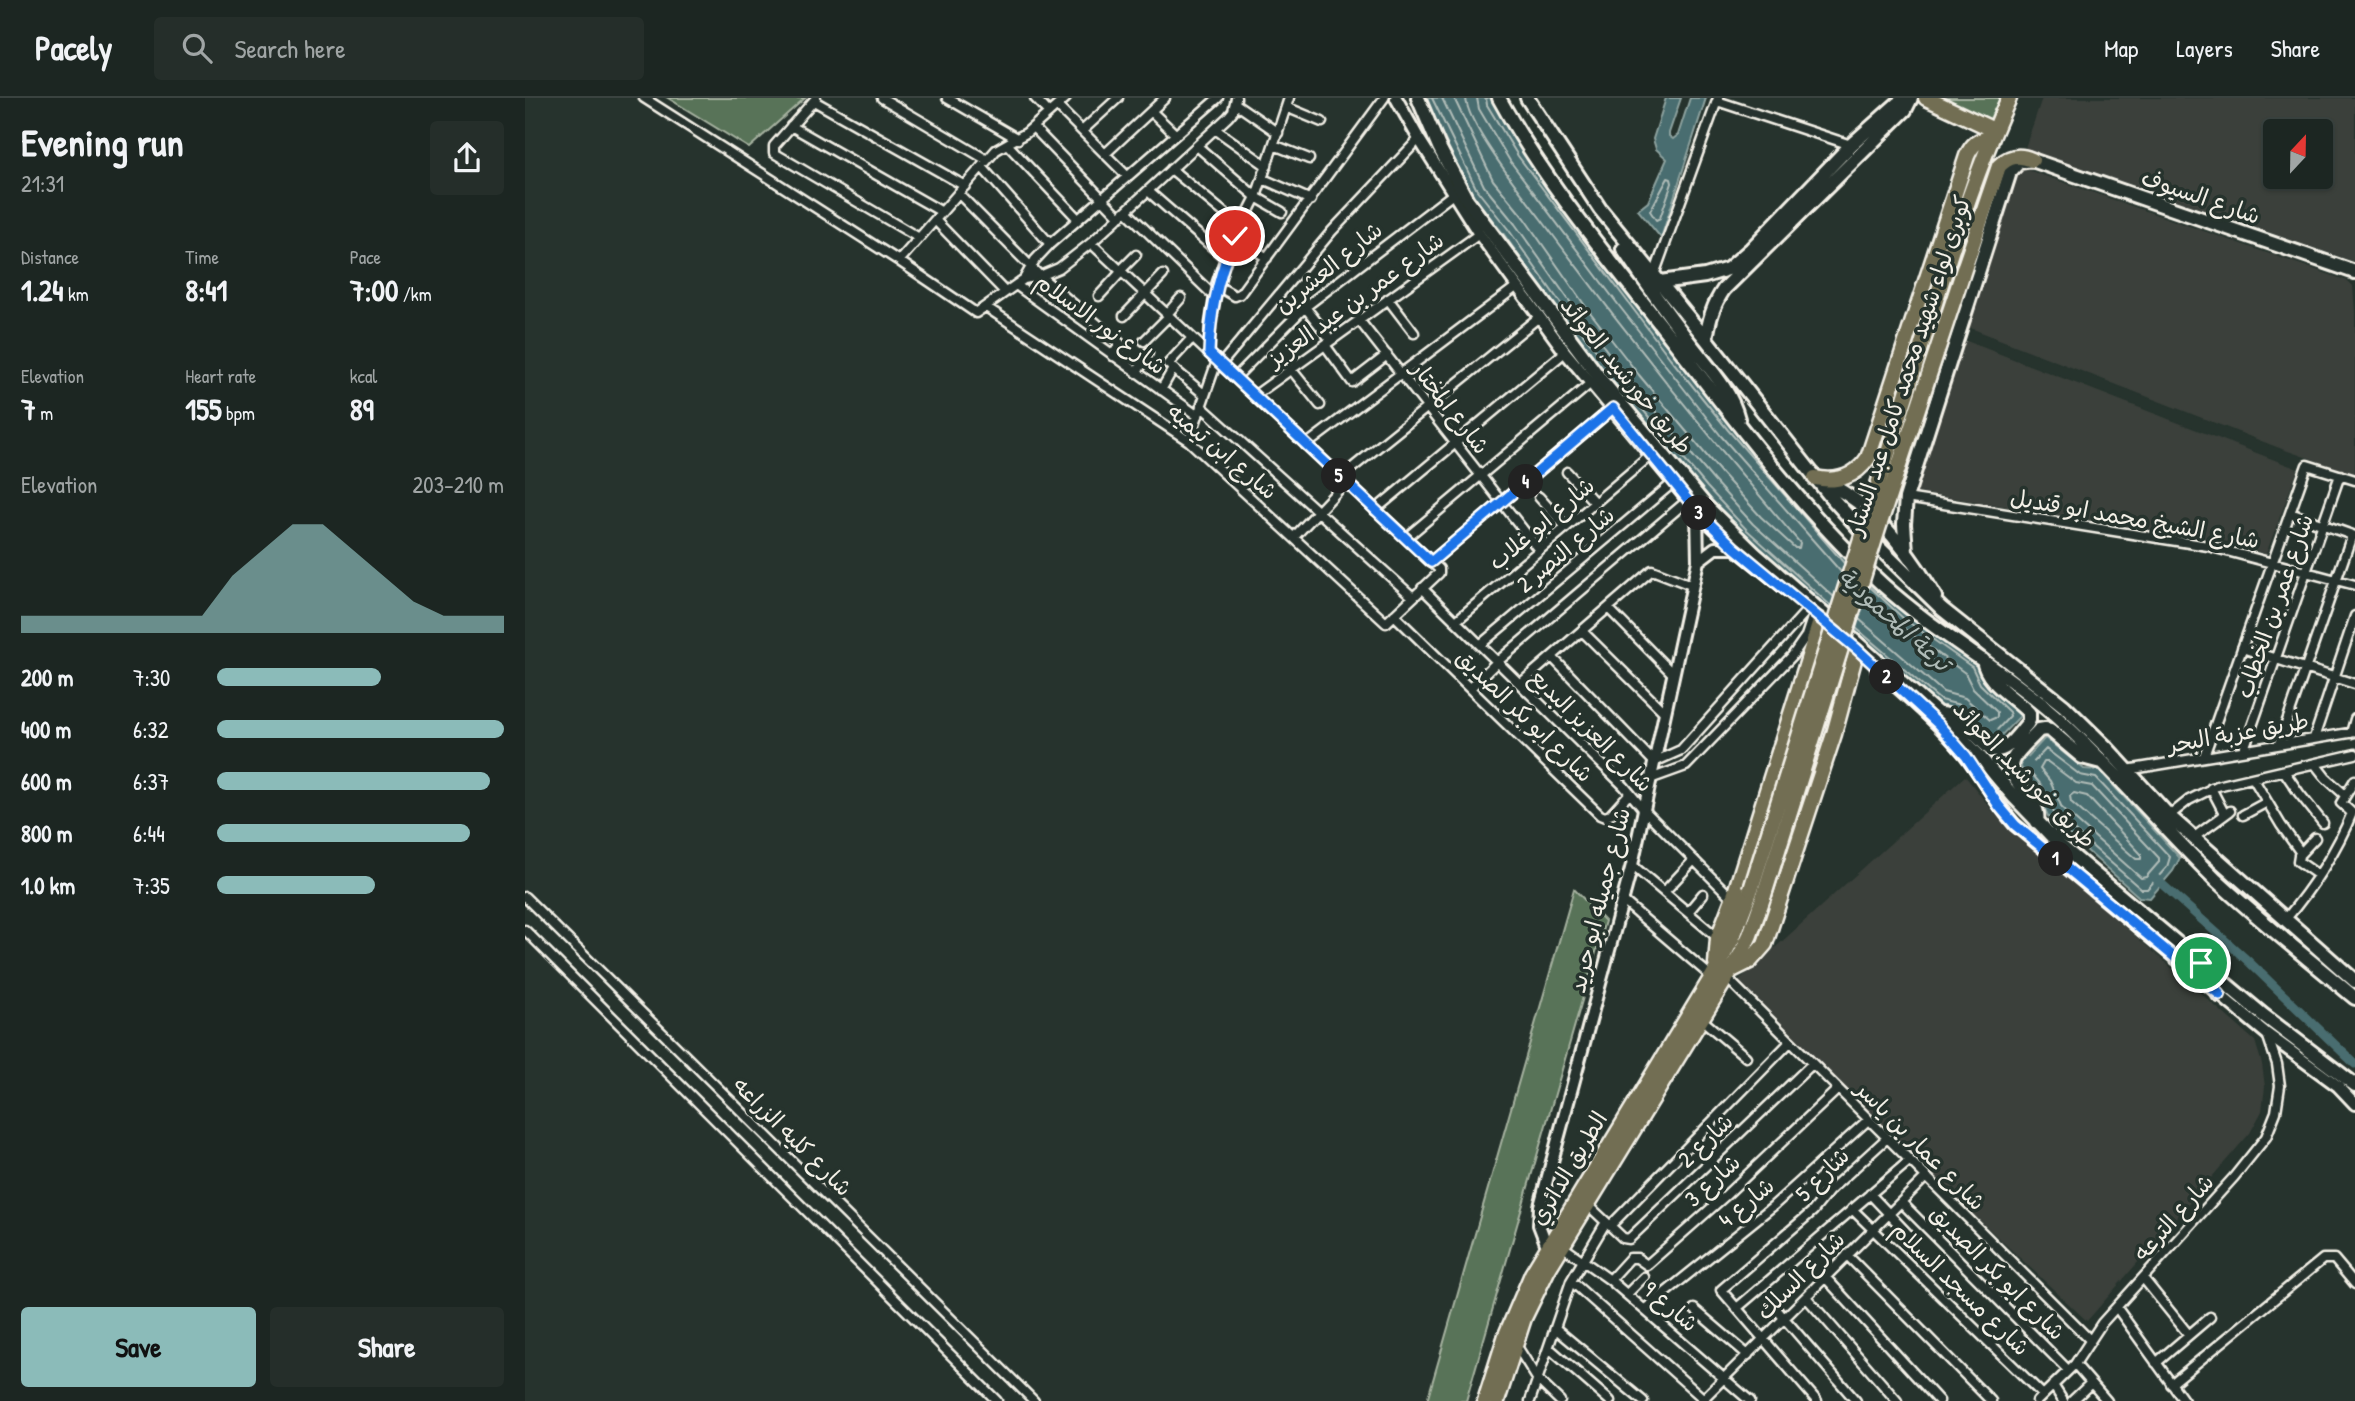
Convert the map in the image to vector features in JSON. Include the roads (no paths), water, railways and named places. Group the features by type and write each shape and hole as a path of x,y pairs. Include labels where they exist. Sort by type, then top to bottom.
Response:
{"main road":[{"name":"طريق خورشيد, العوائد","path":"1418,98 1439,147 1467,200 1602,381 1699,496 1754,553 1938,714 2061,846 2280,1029 2355,1085"},
{"path":"1499,98 1537,161 1740,426 1862,565 1919,615 2047,708 2218,881 2355,998"},
{"path":"1527,98 1626,253 1729,396 1740,426"},
{"path":"1657,279 1732,273 1905,110 1909,98"},
{"path":"1706,339 1709,318 1715,303 1732,273 1751,249 1851,145 1897,103 1909,98"},
{"path":"1926,98 1992,134"},
{"name":"كوبرى لواء شهيد محمد كامل عبد الستار","path":"1721,974 1751,935 1757,892 1946,268 1992,134 2008,100"},
{"path":"1815,478 1829,480 1848,476 1859,469 1868,458 1967,156 1976,143 1992,134"},
{"name":"كوبرى لواء شهيد محمد كامل عبد الستار","path":"1757,892 1999,166 2018,156 2032,160"},
{"path":"1906,552 1906,498 2010,172 2019,162 2032,160"},
{"name":"شارع السيوف","path":"2032,160 2355,272"},
{"path":"1600,209 1815,478 1858,527 1942,609 2064,706 2169,816 2355,981"},
{"path":"1815,478 1859,503 1906,552 1942,609"},
{"path":"1815,613 1795,701 1733,899 1718,938 1721,974 1750,961 1765,944 1857,649"},
{"path":"1983,660 1990,678 2029,713 2027,724 2008,754 2013,777 2038,811 2037,822"},
{"path":"1795,701 1820,703 1831,710 1837,720"},
{"path":"1938,714 1955,718 1990,749 2008,754"},
{"path":"2008,754 2039,730 2045,729 2050,730 2082,757 2102,762"},
{"path":"2201,963 2220,995"},
{"name":"الطريق الدائري","path":"1497,1401 1515,1343 1554,1246 1587,1203 1700,1018 1721,974"},
{"name":"الطريق الدائري","path":"1485,1401 1518,1305 1721,974"}],"street":[{"path":"644,98 977,313 1024,279 1059,268 1091,243 1215,129 1233,111 1236,101 1278,133"},
{"path":"882,98 985,164 1050,244"},
{"path":"947,98 1018,139"},
{"path":"1035,98 1049,113"},
{"path":"899,261 996,150 1018,139 1066,98"},
{"path":"1082,131 1118,98"},
{"path":"1105,154 1165,98"},
{"path":"1024,279 1030,267 1050,244 1218,98"},
{"path":"1216,285 1235,296 1239,295 1384,98"},
{"path":"1396,98 1453,194 1516,287 1565,352 1697,511 1735,548 1857,649 1953,740 2015,825 2267,1034 2338,1086 2355,1104"},
{"path":"919,238 774,153 774,146 815,99 961,190 1030,267 1120,343 1114,356"},
{"path":"1657,279 1717,100 1851,145"},
{"path":"1209,353 1216,285 1235,236 1257,197 1286,101 1322,122"},
{"path":"1057,106 1127,176"},
{"path":"1151,111 1175,134"},
{"path":"791,126 942,212"},
{"path":"1033,127 1102,198 1214,296"},
{"path":"1215,129 1267,166"},
{"path":"1189,441 1219,363 1332,231 1419,139"},
{"path":"1007,144 1079,219"},
{"path":"1274,145 1309,159"},
{"path":"1197,146 1257,197 1282,212"},
{"path":"1171,169 1240,226"},
{"path":"1263,179 1311,200"},
{"path":"1148,191 1225,258"},
{"name":"شارع العشرين","path":"1235,378 1305,307 1453,194"},
{"path":"935,220 1005,292"},
{"name":"شارع عمر بن عبد العزيز","path":"1254,396 1479,234"},
{"path":"1235,236 1267,258"},
{"path":"1091,243 1434,565 1439,573 1394,615"},
{"path":"1099,296 1136,255"},
{"path":"1123,316 1163,275"},
{"name":"شارع نور الاسلام","path":"1016,285 1198,416"},
{"path":"1306,445 1516,287"},
{"path":"1144,341 1181,298"},
{"path":"1388,299 1414,332"},
{"name":"شارع ابن تيميه","path":"986,307 1189,441 1384,622 1394,615"},
{"path":"1305,307 1352,382 1387,355"},
{"path":"1294,537 1343,480 1427,407 1539,317"},
{"name":"شارع المختار","path":"1359,320 1539,550"},
{"path":"1192,338 1169,363 1205,395"},
{"path":"1375,510 1565,352"},
{"path":"1137,373 1149,354"},
{"path":"1161,390 1173,369"},
{"path":"1291,369 1320,405"},
{"path":"1406,538 1591,383"},
{"path":"1202,406 1413,597"},
{"path":"1434,565 1501,502 1613,408"},
{"name":"شارع ابو غلاب","path":"1456,621 1651,454"},
{"path":"2204,756 2307,465 2355,480"},
{"path":"1567,472 1595,503"},
{"name":"شارع عمر بن الخطاب","path":"2243,749 2340,475"},
{"name":"شارع النصر 2","path":"1479,645 1674,482"},
{"path":"1539,497 1566,527"},
{"name":"شارع الشيخ محمد ابو قنديل","path":"1906,498 2208,547 2355,585"},
{"path":"1470,688 1688,500"},
{"name":"شارع جميله ابو حريد","path":"1554,1246 1539,1224 1540,1206 1632,865 1698,561 1697,511"},
{"path":"2279,744 2353,535 2290,513"},
{"path":"1698,561 1715,548 1735,548"},
{"path":"1520,684 1652,570 1691,586"},
{"name":"شارع العزيز البديع","path":"1422,588 1630,793 1693,861 1733,899"},
{"path":"1609,609 1672,673"},
{"path":"1552,657 1654,762 1681,750 1815,613"},
{"path":"1650,779 1686,766 1792,656 1806,636 1815,613"},
{"name":"شارع ابو بكر الصديق","path":"1394,615 1600,814 1605,817 1611,815 1630,793"},
{"path":"2314,738 2355,616"},
{"path":"1582,631 1664,712"},
{"path":"2242,648 2355,684"},
{"path":"2353,732 2355,719"},
{"name":"طريق عزبة البحر","path":"2127,770 2353,732"},
{"name":"طريق عزبة البحر","path":"2169,816 2189,800 2211,788 2355,754"},
{"path":"2315,764 2345,795"},
{"path":"2284,771 2323,823"},
{"path":"2253,778 2301,853"},
{"path":"2285,920 2318,875 2341,837 2352,813 2341,805 2355,780"},
{"path":"2193,838 2227,812 2211,788"},
{"path":"2243,815 2267,802"},
{"path":"2315,838 2298,858 2299,863 2318,875"},
{"path":"1664,892 1693,861"},
{"path":"1632,865 1718,938"},
{"path":"1688,912 1703,894"},
{"name":"شارع كليه الزراعه","path":"525,897 1034,1401"},
{"name":"شارع عمار بن ياسر","path":"1622,900 1721,974 2090,1340"},
{"name":"شارع كليه الزراعه","path":"525,930 997,1401"},
{"path":"1700,1018 1746,1057"},
{"name":"شارع الترعه","path":"2040,1398 2071,1367 2117,1308 2234,1177 2266,1137 2276,1112 2280,1086 2277,1064 2267,1034"},
{"path":"1530,1401 1571,1281 1608,1224 1790,1042"},
{"name":"شارع 2","path":"1608,1224 1623,1238 1631,1237 1812,1064"},
{"name":"شارع 3","path":"1610,1280 1630,1258 1637,1258 1647,1265 1725,1196 1838,1089"},
{"name":"شارع 4","path":"1645,1309 1773,1206 1868,1120"},
{"name":"شارع 5","path":"1737,1308 1722,1292 1724,1286 1813,1211 1829,1191 1887,1138"},
{"path":"1817,1401 1737,1308 1909,1161"},
{"name":"شارع السلك","path":"1704,1400 1926,1177"},
{"path":"1870,1194 1907,1233"},
{"name":"شارع ابو بكر الصديق","path":"1901,1202 2071,1367"},
{"path":"1587,1203 1608,1224"},
{"name":"شارع مسجد السلام","path":"1852,1209 2040,1398"},
{"name":"شارع 9","path":"1554,1246 1584,1260 1610,1280 1750,1401"},
{"path":"1847,1255 1991,1401"},
{"path":"2171,1384 2323,1259 2337,1261 2355,1284"},
{"path":"1627,1294 1644,1277"},
{"path":"1825,1278 1939,1401"},
{"path":"2143,1278 2189,1335"},
{"path":"1571,1281 1704,1400"},
{"path":"1805,1297 1897,1401"},
{"path":"1771,1303 1856,1401"},
{"path":"2117,1308 2184,1401"},
{"path":"1694,1309 1748,1355"},
{"path":"2156,1363 2210,1317"},
{"path":"1555,1328 1643,1401"},
{"path":"1515,1343 1538,1380 1560,1401"},
{"path":"1549,1348 1610,1401"},
{"path":"2071,1367 2091,1383 2107,1401"},
{"path":"2072,1401 2091,1383"},
{"path":"2053,1385 2063,1401"}],"water":[{"path":"1425,98 1491,98 1524,152 1584,234 1842,551 1977,662 2022,714 1992,745 1961,715 1938,708 1742,536 1702,491 1618,392 1503,233 1471,194"},
{"path":"1666,98 1681,98 1669,133 1673,139 1678,135 1690,98 1706,98 1661,238 1638,210 1648,202 1667,159 1656,149 1653,139"},
{"path":"2045,738 2084,769 2099,770 2180,858 2173,871 2150,898 2139,897 2048,816 2036,789 2026,778 2020,765"}],"waterway":[{"name":"ترعة المحمودية","path":"1990,730 2032,767"},
{"name":"ترعة المحمودية","path":"2154,877 2247,960 2355,1064"}]}
